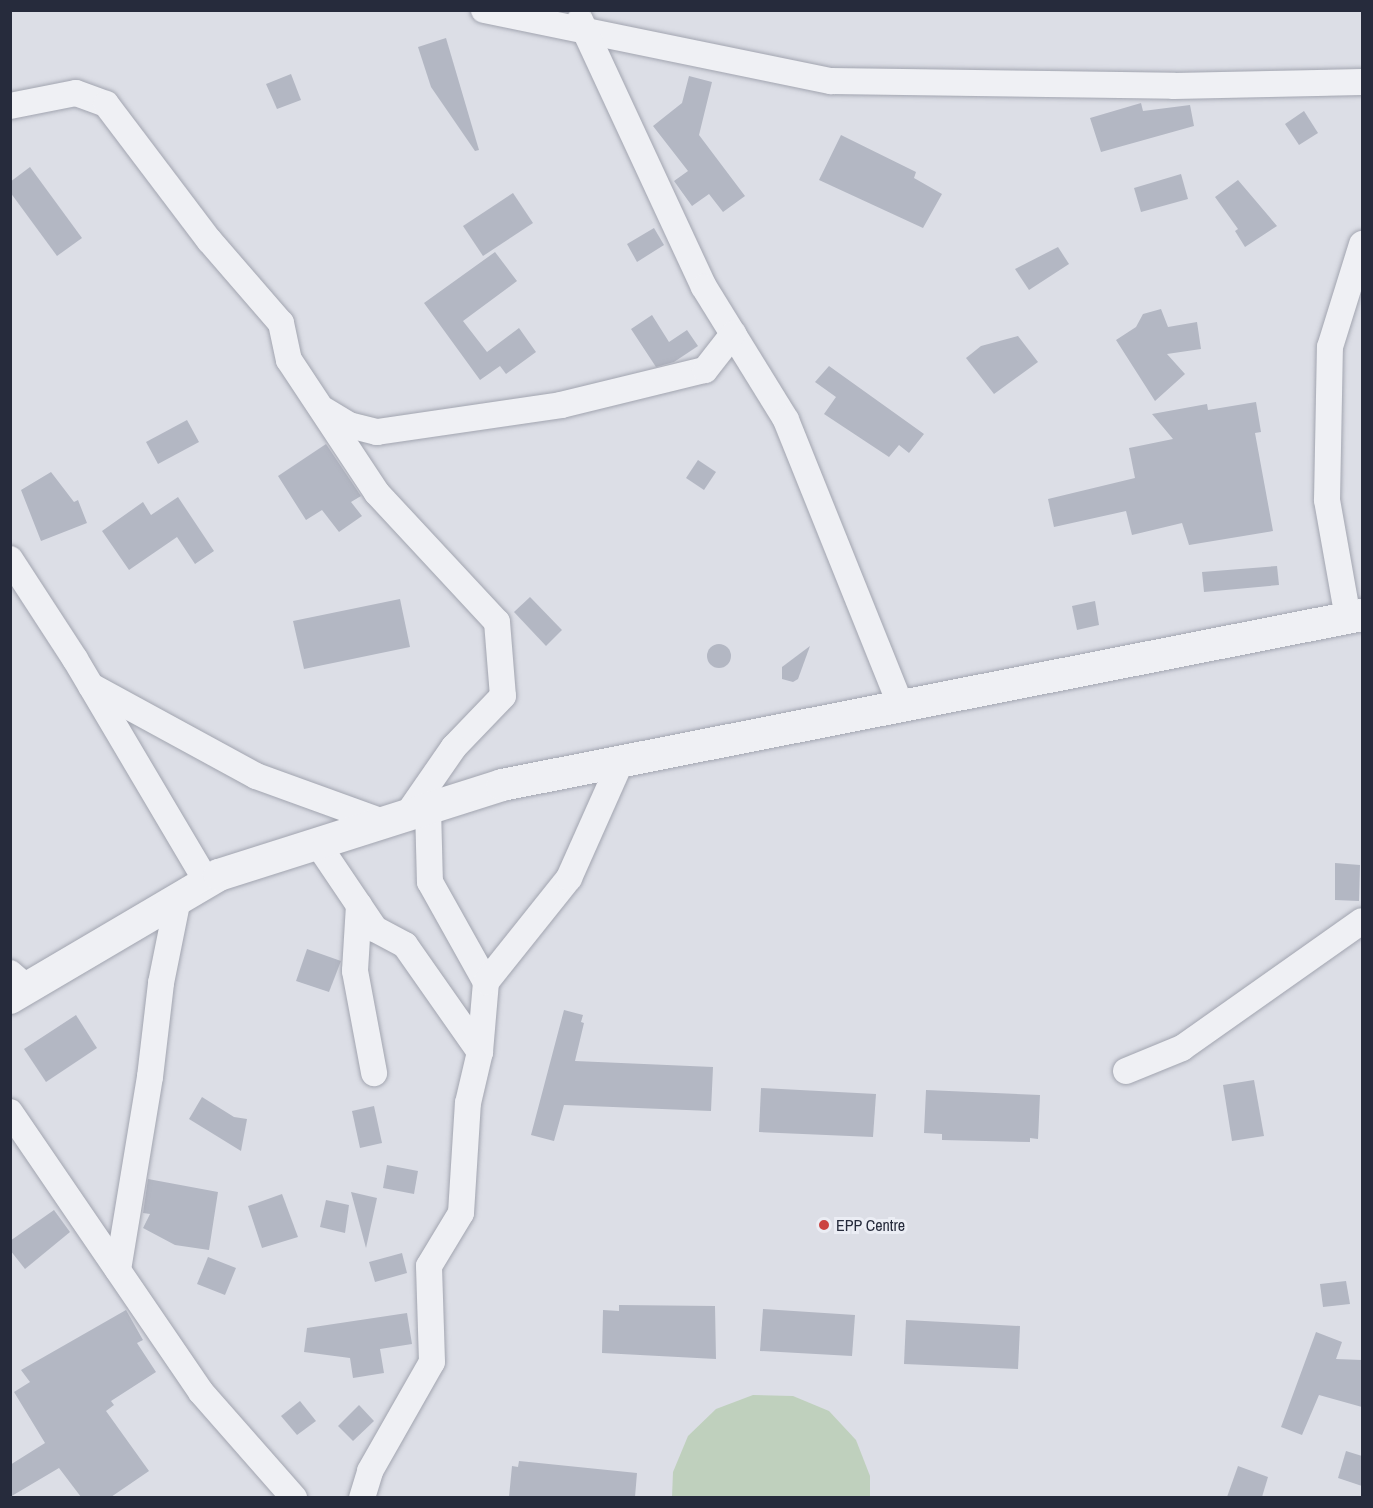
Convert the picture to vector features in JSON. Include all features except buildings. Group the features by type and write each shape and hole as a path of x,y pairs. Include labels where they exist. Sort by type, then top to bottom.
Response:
{"street":[{"path":"484,10 580,21 831,81 1174,86 1362,82"},
{"path":"580,21 704,287 786,420 901,706"},
{"path":"10,106 76,93 106,104 209,240 281,322 289,360 377,493 497,622 503,696 454,747 406,815"},
{"path":"16,986 219,875 502,785 1355,617 1327,500 1330,347 1362,244"},
{"path":"321,408 349,425 377,432 561,405 705,370 733,334"},
{"path":"10,559 91,686 207,882"},
{"path":"91,686 256,776 406,815"},
{"path":"363,1497 370,1471 432,1362 429,1266 461,1213 468,1103 480,1052 486,982 569,878 621,761"},
{"path":"406,815 430,882 486,982"},
{"path":"317,843 375,929 405,945 480,1052"},
{"path":"117,1270 150,1077 161,983 178,899"},
{"path":"359,905 355,971 374,1073"},
{"path":"1126,1071 1182,1048 1362,921"},
{"path":"10,1112 201,1392 294,1497"}],"green space":[{"path":"753,1395 793,1396 829,1411 856,1440 870,1476 870,1497 672,1497 673,1472 688,1436 716,1409"}],"place":[{"name":"EPP Centre","path":"824,1225"}]}
